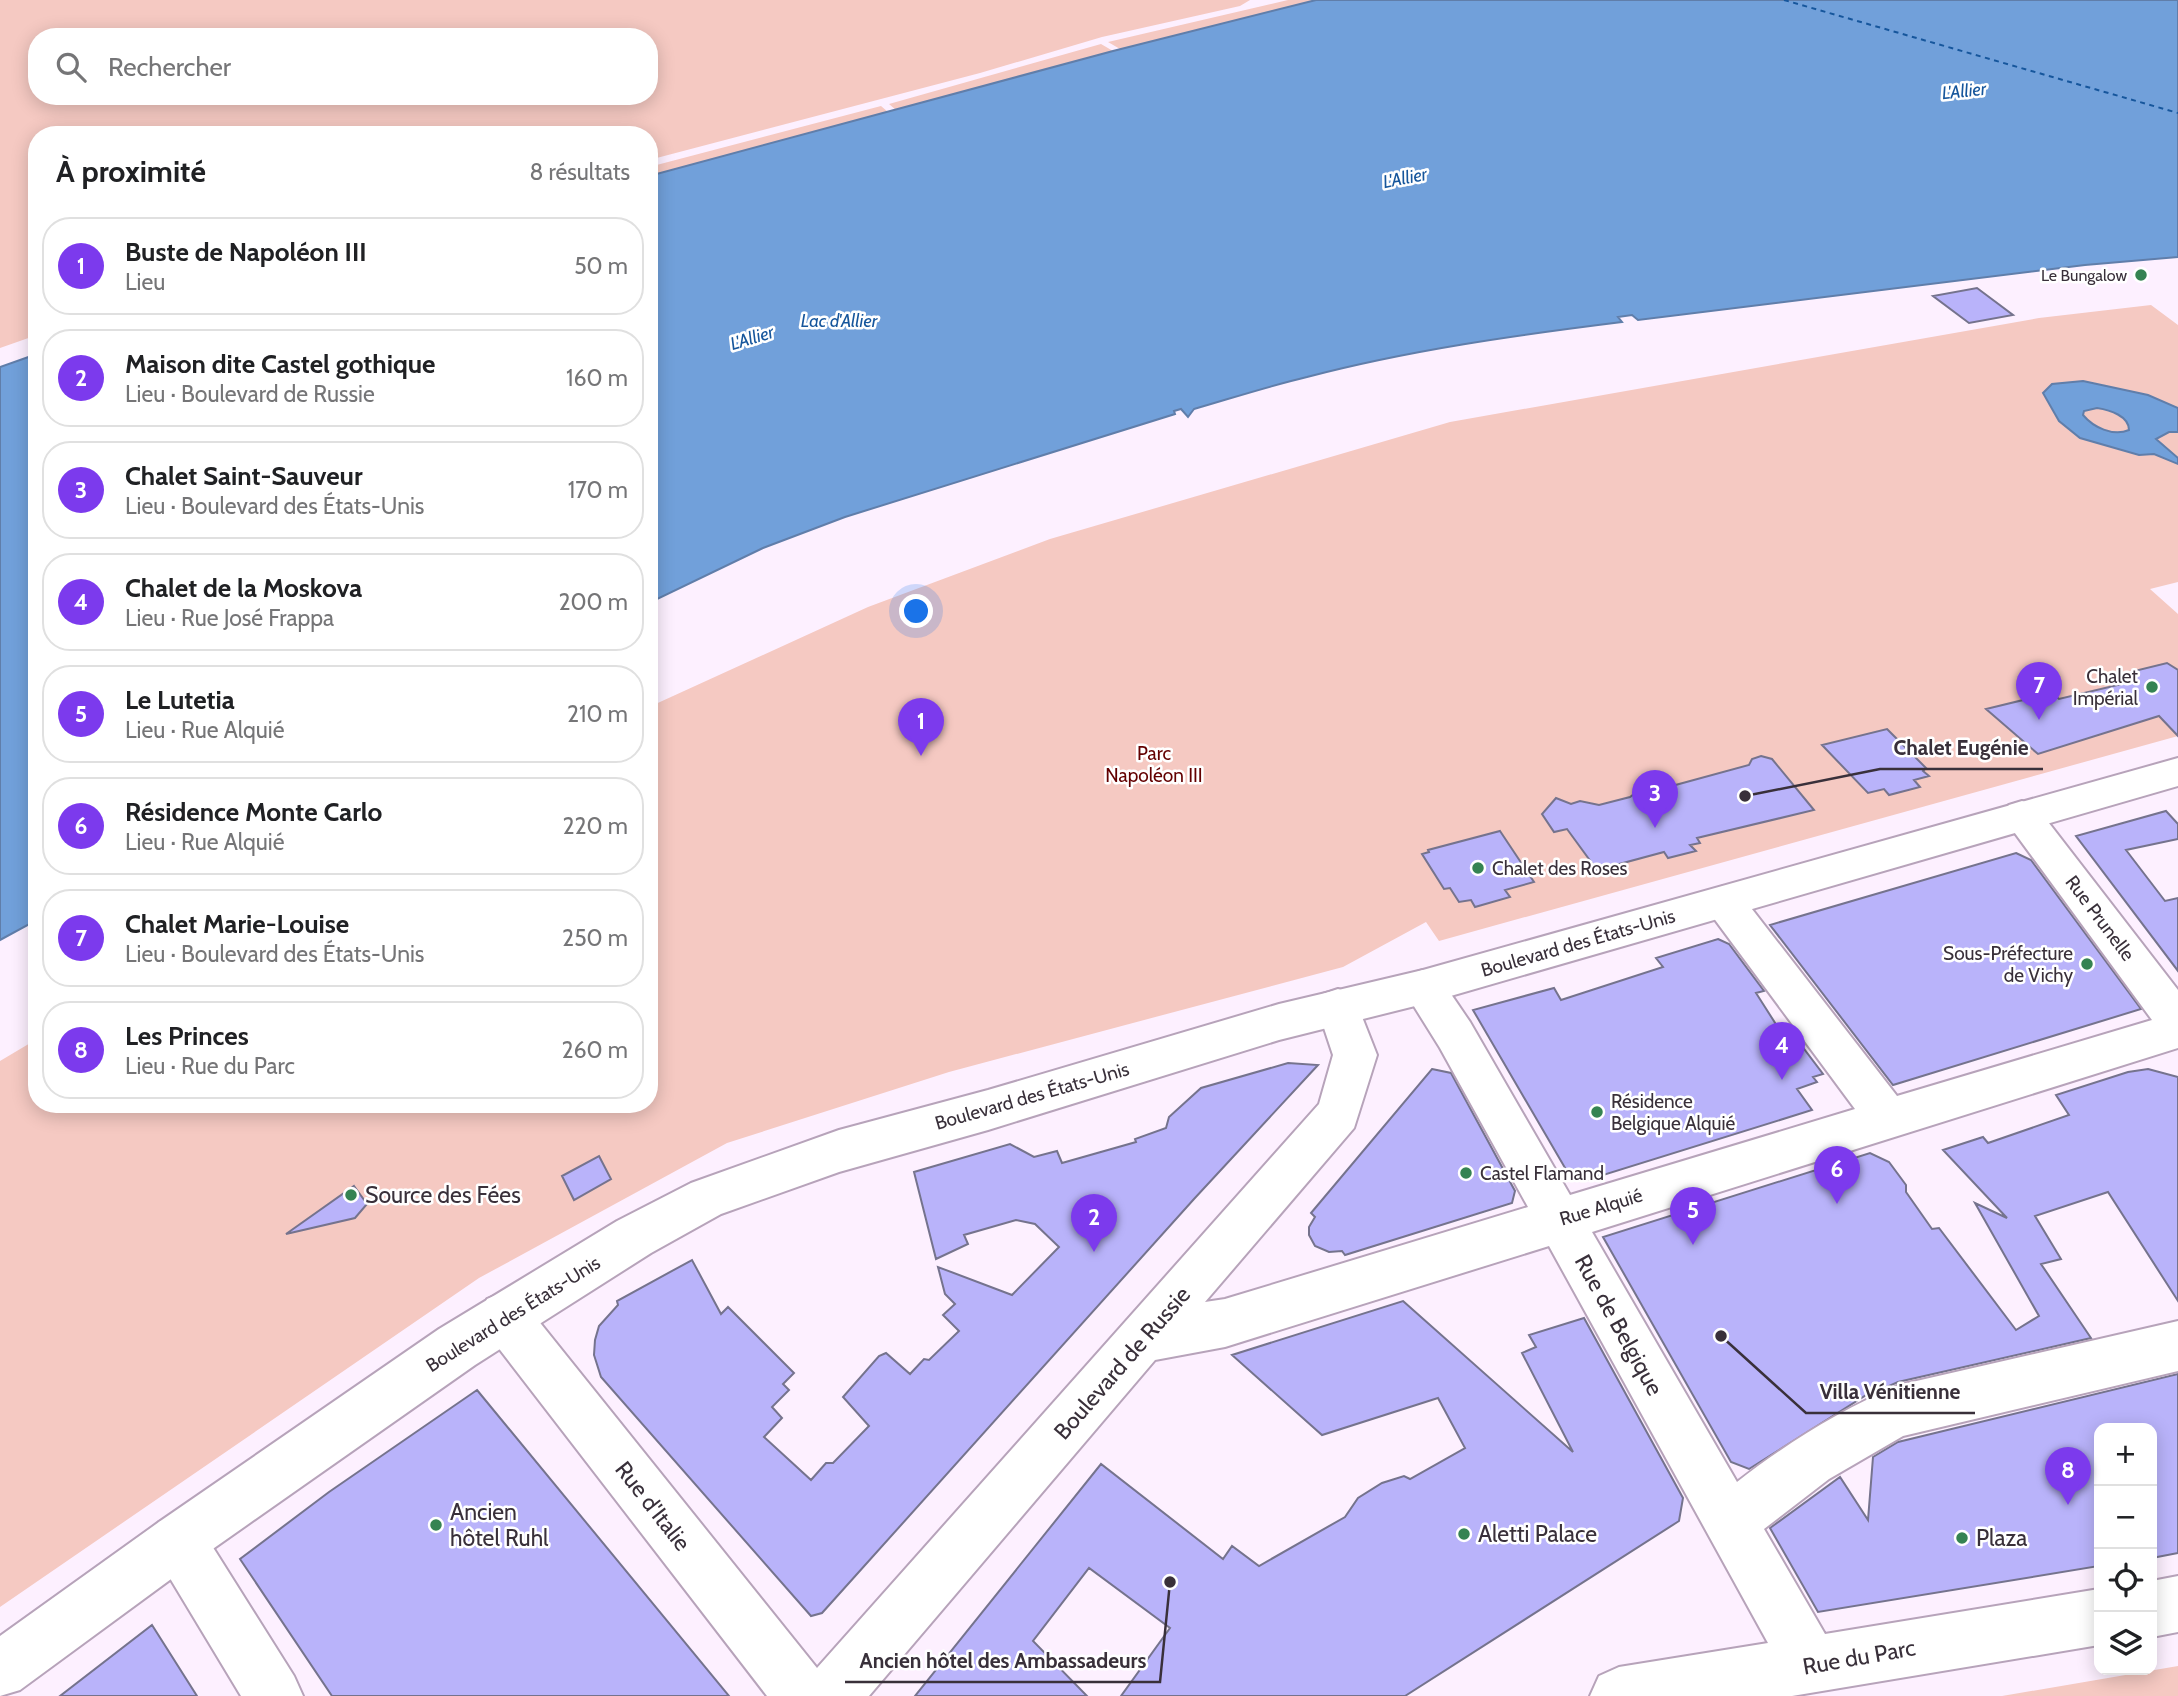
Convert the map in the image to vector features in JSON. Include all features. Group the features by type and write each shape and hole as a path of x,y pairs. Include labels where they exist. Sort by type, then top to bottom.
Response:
{"street":[{"name":"Boulevard des États-Unis","path":"0,1670 178,1541 504,1316 634,1237 707,1198 839,1151 1338,1007 1423,987 2178,772"},
{"name":"Rue Prunelle","path":"2022,815 2178,1022"},
{"path":"1724,902 1888,1119"},
{"name":"Rue de Belgique","path":"1423,987 1455,1035 1811,1665"},
{"name":"Boulevard de Russie","path":"831,1696 1338,1114 1355,1055 1338,1007"},
{"name":"Rue Alquié","path":"1143,1338 1225,1323 2178,1030"},
{"name":"Rue d'Italie","path":"504,1316 803,1696"},
{"path":"1731,1522 1756,1499 1866,1424 1899,1411 2178,1346"},
{"path":"178,1541 274,1696"},
{"path":"2157,1608 2178,1604"},
{"name":"Rue du Parc","path":"1619,1696 2094,1618"}],"green space":[{"path":"0,0 1250,0 1240,6 1102,37 980,73 658,158 658,126 28,126 28,338 0,348"},
{"path":"1288,0 1316,0 1120,49 1108,42"},
{"path":"1101,44 1113,51 896,110 889,104"},
{"path":"881,106 888,112 658,174 658,165"},
{"name":"Parc Napoléon III","path":"2151,305 2178,325 2178,582 2150,589 2178,614 2178,736 1439,941 1426,922 1343,967 949,1072 727,1143 479,1278 0,1607 0,1061 28,1044 28,1113 658,1113 658,703 868,607 1050,539 1450,422 2039,318"},
{"path":"2178,1666 2178,1696 2002,1696 2125,1675 2157,1675 2157,1670"}],"water":[{"name":"Lac d'Allier","path":"1316,0 2178,0 2178,257 2085,265 1638,320 1632,315 1618,317 1622,322 1464,344 1346,367 1194,409 1188,417 1181,409 1174,411 1175,414 845,517 763,548 658,599 658,174 1113,51"},
{"path":"28,357 28,925 0,940 0,367"},
{"path":"2083,381 2148,395 2178,408 2178,432 2169,432 2156,439 2178,458 2178,464 2154,454 2139,455 2080,438 2059,421 2043,393 2052,384","holes":["2097,408 2122,417 2129,430 2104,430 2083,415 2084,411"]}],"building":[{"path":"1977,288 2013,315 1969,323 1933,296"},
{"path":"2167,663 2178,670 2178,736 2159,716 2038,754 1986,709 2052,693 2059,699 2122,684 2114,676"},
{"path":"1887,729 1926,768 1923,771 1929,776 1914,780 1920,787 1889,795 1884,789 1868,793 1822,745"},
{"path":"1761,756 1772,759 1814,810 1697,838 1700,843 1690,845 1696,851 1668,858 1664,852 1597,870 1567,829 1554,832 1542,814 1556,798 1571,804 1580,801 1599,805 1630,797 1642,788 1646,793 1749,765 1752,759"},
{"path":"2166,811 2178,824 2178,839 2126,850 2165,901 2178,898 2178,971 2076,836"},
{"name":"Chalet des Roses","path":"1500,831 1534,882 1505,890 1510,897 1475,907 1471,900 1459,902 1450,888 1444,889 1422,854 1429,852 1428,850"},
{"path":"2016,853 2031,860 2141,1009 1893,1085 1770,925"},
{"path":"1718,939 1729,944 1764,991 1756,993 1786,1040 1795,1037 1823,1074 1813,1077 1817,1082 1797,1089 1812,1110 1584,1181 1568,1173 1473,1010 1554,988 1561,1000 1663,967 1656,958"},
{"path":"1288,1063 1318,1065 822,1613 811,1616 601,1377 594,1355 595,1340 599,1326 618,1305 617,1301 692,1260 721,1314 728,1307 794,1373 783,1384 789,1390 772,1407 782,1418 764,1437 811,1480 826,1463 833,1463 869,1426 843,1397 879,1356 886,1353 910,1374 959,1331 943,1315 955,1304 945,1294 938,1267 1012,1295 1059,1247 1035,1224 1016,1220 964,1235 968,1244 936,1259 914,1172 1010,1144 1034,1157 1057,1151 1062,1163 1136,1142 1135,1139 1166,1128 1169,1117 1201,1088"},
{"path":"1432,1069 1451,1073 1515,1191 1512,1203 1345,1255 1342,1251 1329,1252 1315,1246 1309,1235 1309,1227 1315,1217 1311,1213"},
{"path":"2148,1069 2178,1077 2178,1301 2108,1192 2035,1216 2061,1259 2041,1264 2091,1338 1898,1382 1878,1391 1879,1387 1749,1469 1731,1462 1603,1237 1870,1153 1889,1162 1932,1229 1939,1228 2016,1330 2039,1316 1975,1203 2007,1218 1943,1150 1983,1137 1988,1143 2069,1115 2056,1095 2128,1072"},
{"path":"599,1156 611,1179 574,1200 562,1176"},
{"name":"Source des Fées","path":"354,1186 367,1204 355,1218 286,1234"},
{"path":"1403,1301 1573,1452 1522,1353 1536,1347 1529,1335 1584,1318 1683,1498 1679,1521 1405,1696 1121,1696 1170,1628 1089,1568 1033,1641 1087,1696 915,1696 1101,1464 1223,1559 1232,1546 1259,1566 1345,1517 1358,1498 1382,1483 1404,1476 1410,1479 1465,1448 1438,1398 1322,1435 1232,1355"},
{"path":"2178,1374 2178,1553 2157,1557 2157,1423 2094,1423 2094,1567 1818,1612 1770,1528 1840,1477 1868,1520 1873,1457 1898,1442"},
{"name":"Ancien hôtel Ruhl","path":"477,1390 729,1696 332,1696 240,1559 329,1492"},
{"path":"152,1625 197,1696 60,1696"}],"ferry route":[{"path":"1784,0 2178,113"}],"place":[{"name":"Le Bungalow","path":"2141,275"},
{"name":"Chalet Impérial","path":"2152,687"},
{"name":"Chalet Marie-Louise","path":"2039,720"},
{"name":"Buste de Napoléon III","path":"921,756"},
{"name":"Chalet Eugénie","path":"1745,796"},
{"name":"Chalet Saint-Sauveur","path":"1655,828"},
{"name":"Chalet des Roses","path":"1478,868"},
{"name":"Sous-Préfecture de Vichy","path":"2087,964"},
{"name":"Chalet de la Moskova","path":"1782,1080"},
{"name":"Résidence Belgique Alquié","path":"1597,1112"},
{"name":"Castel Flamand","path":"1466,1173"},
{"name":"Source des Fées","path":"351,1195"},
{"name":"Résidence Monte Carlo","path":"1837,1204"},
{"name":"Le Lutetia","path":"1693,1245"},
{"name":"Maison dite Castel gothique","path":"1094,1252"},
{"name":"Villa Vénitienne","path":"1721,1336"},
{"name":"Les Princes","path":"2068,1505"},
{"name":"Ancien hôtel Ruhl","path":"436,1525"},
{"name":"Aletti Palace","path":"1464,1534"},
{"name":"Plaza","path":"1962,1538"},
{"name":"Ancien hôtel des Ambassadeurs","path":"1170,1582"}],"water label":[{"name":"L'Allier","path":"1964,91"},
{"name":"L'Allier","path":"1405,178"},
{"name":"L'Allier","path":"752,338"}]}
